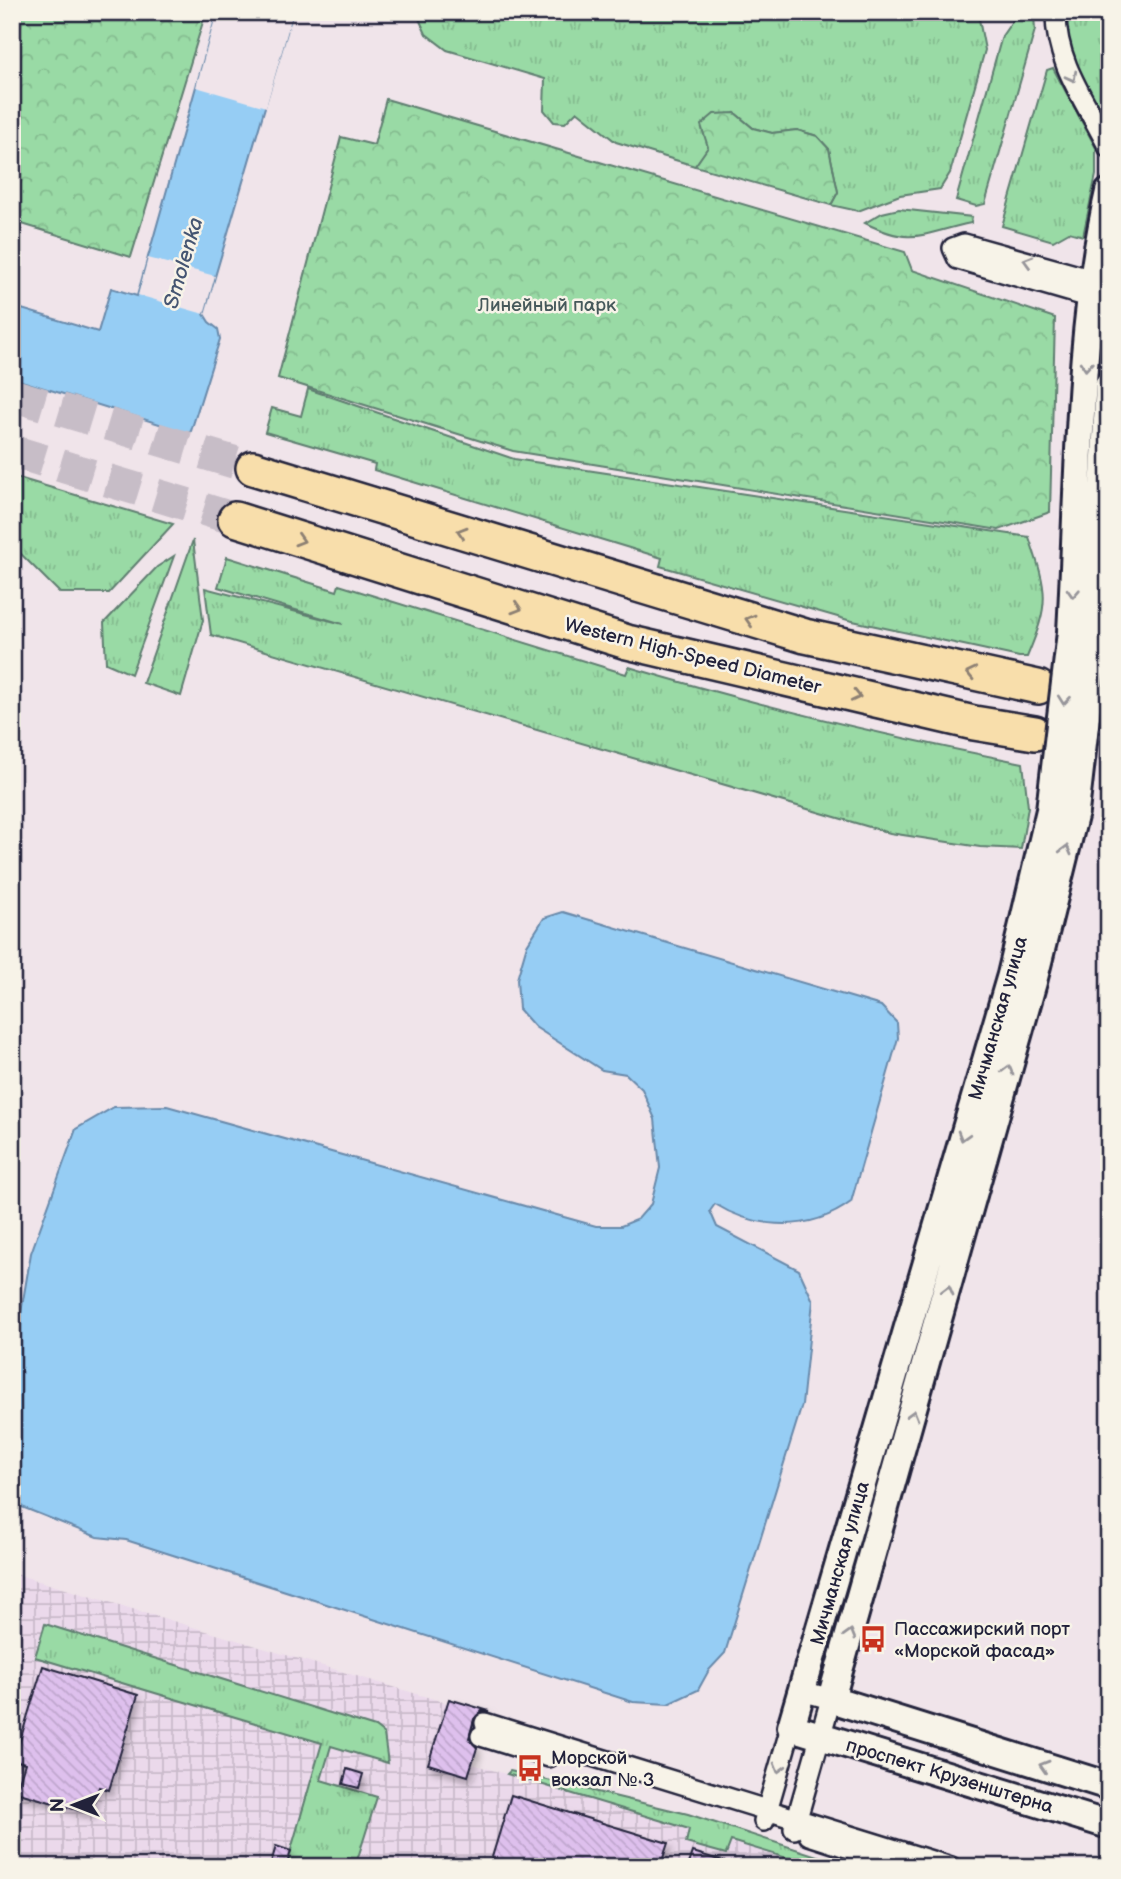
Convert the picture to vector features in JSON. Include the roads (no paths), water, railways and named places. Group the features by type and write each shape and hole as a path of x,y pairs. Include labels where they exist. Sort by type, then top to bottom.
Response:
{"highway":[{"path":"253,468 805,636 1038,687"},
{"name":"Western High-Speed Diameter","path":"235,519 627,642 974,723 1035,733"}],"main road":[{"name":"Мичманская улица","path":"1083,635 1101,291 1097,246 1109,192"},
{"name":"Мичманская улица","path":"831,1699 1036,971 1063,811 1109,384"},
{"name":"Мичманская улица","path":"791,1727 1011,975 1063,811"},
{"name":"проспект Крузенштерна","path":"831,1699 1109,1786"},
{"name":"проспект Крузенштерна","path":"791,1727 1109,1825"}],"street":[{"path":"1056,12 1057,43 1062,60 1109,148"},
{"path":"964,244 1101,291 958,259 953,248 964,244"},
{"name":"проспект Крузенштерна","path":"802,1690 831,1699"},
{"name":"Мичманская улица","path":"795,1824 831,1699"},
{"name":"Мичманская улица","path":"766,1815 791,1727"},
{"path":"483,1730 795,1824 951,1867"},
{"path":"795,1824 908,1867"}],"water":[{"name":"Smolenka","path":"217,12 293,12 204,314 218,329 220,339 191,431 188,433 12,378 12,306 98,332 111,288 137,296"},
{"path":"563,912 881,1006 897,1023 898,1038 851,1202 819,1219 801,1223 766,1223 731,1213 715,1204 710,1211 717,1227 799,1270 813,1301 802,1405 725,1653 709,1670 698,1690 668,1704 633,1702 126,1540 97,1537 12,1503 12,1366 31,1253 76,1129 114,1107 167,1106 596,1226 621,1226 638,1219 651,1204 660,1168 655,1119 642,1089 626,1074 602,1070 535,1027 519,1009 517,979 527,945 544,918"}],"tunnel":[{"path":"12,395 253,468"},
{"path":"12,451 235,519"},
{"path":"1056,690 1109,697"},
{"path":"1051,736 1109,745"}],"place":[{"name":"Пассажирский порт «Морской фасад»","path":"873,1639"},
{"name":"Морской вокзал № 3","path":"530,1768"}],"park label":[{"name":"Линейный парк","path":"547,304"}]}
